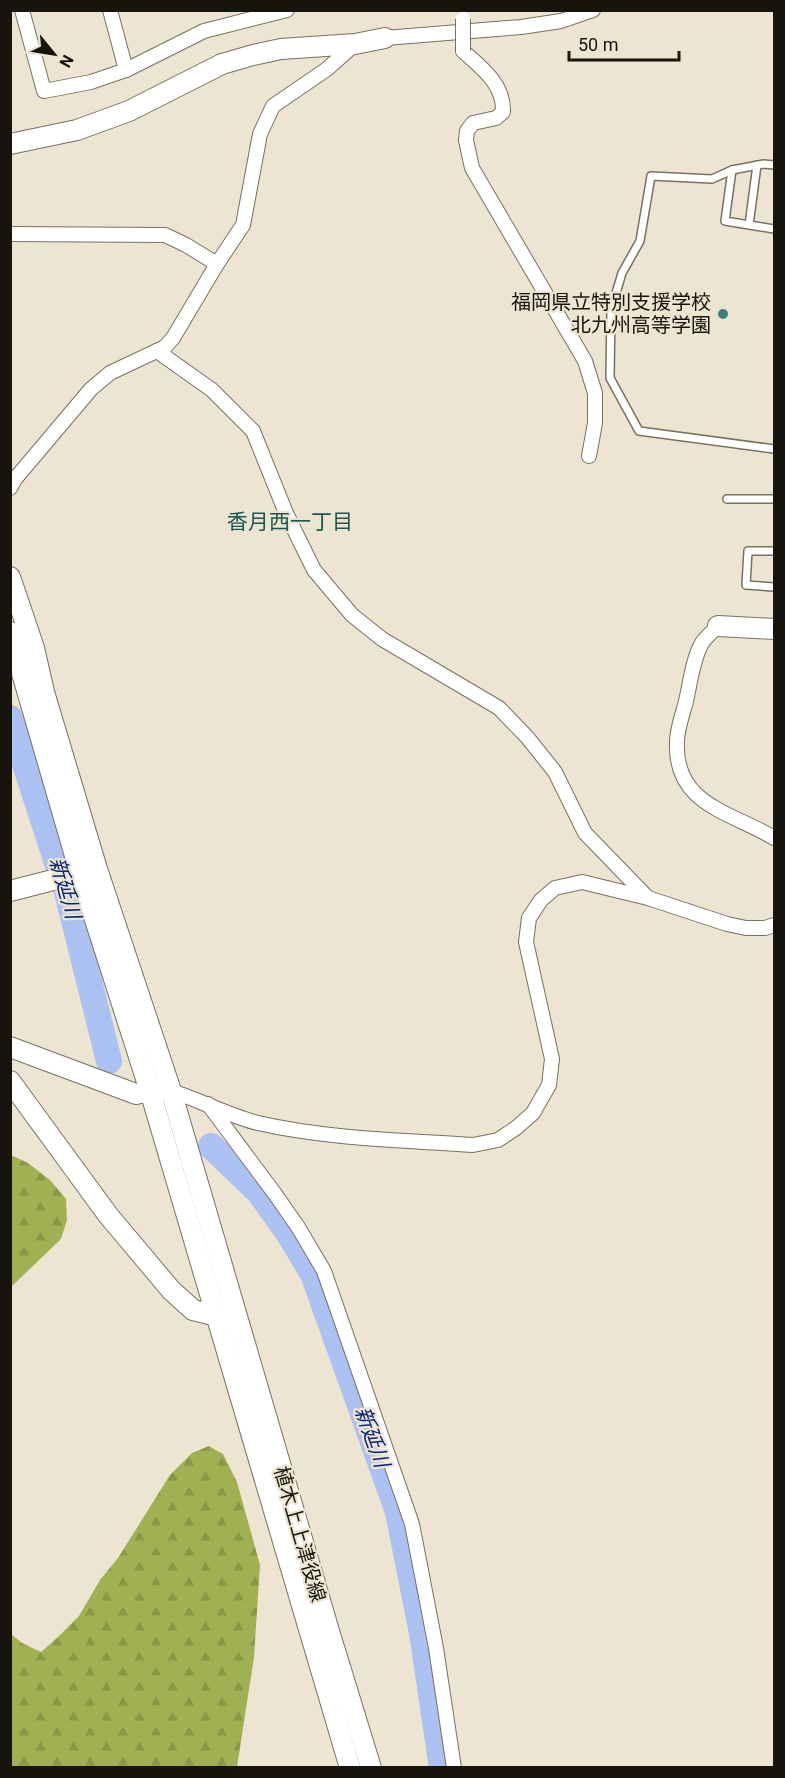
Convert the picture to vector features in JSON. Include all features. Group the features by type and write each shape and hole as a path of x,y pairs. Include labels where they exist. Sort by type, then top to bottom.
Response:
{"street":[{"path":"22,10 44,91 91,82 126,70 204,31 287,10"},
{"path":"110,10 126,70"},
{"path":"10,144 77,130 129,111 222,64 253,55 281,49 355,44 385,38 521,27 561,21 593,10"},
{"path":"465,15 463,51 490,75 503,100 503,112 496,118 473,123 467,131 466,140 472,168 585,361 595,393 595,423 589,456"},
{"path":"10,488 15,479 91,389 110,373 165,347 173,338 243,225 260,134 273,106 327,69 355,44"},
{"path":"10,234 165,235 217,264"},
{"path":"157,351 212,390 253,431 286,513 314,570 352,615 382,639 499,708 527,737 555,772 585,832 648,898"},
{"path":"10,577 34,648 88,871"},
{"path":"774,629 718,626 702,643 676,740 678,764 685,783 699,798 723,813 774,838"},
{"path":"10,632 88,871"},
{"path":"10,891 88,871"},
{"name":"植木上上津役線","path":"88,871 171,1091 371,1767"},
{"name":"植木上上津役線","path":"88,871 216,1317 351,1767"},
{"path":"10,1047 136,1094 171,1091 254,1122 303,1132 473,1145 498,1140 516,1128 533,1113 549,1085 552,1059 526,942 529,918 541,900 555,888 582,882 648,898 727,924 746,928 765,928 774,925"},
{"path":"10,1081 108,1215 171,1290 193,1310 216,1317 237,1319"},
{"path":"208,1104 280,1202 324,1270 412,1524 436,1648 454,1767"}],"lane":[{"path":"774,165 757,165 732,170 712,179 651,176 640,241 622,273 611,310 610,378 639,431 774,449"},
{"path":"749,225 757,165"},
{"path":"732,170 725,221 774,229"},
{"path":"727,499 774,499"},
{"path":"774,551 748,551 746,585 774,587"}],"green space":[{"path":"11,1155 28,1163 50,1180 66,1199 67,1220 61,1239 11,1287"},
{"path":"209,1446 223,1454 237,1482 260,1565 254,1657 237,1767 11,1767 11,1634 22,1643 41,1652 57,1638 79,1616 100,1580 118,1558 170,1475 192,1453"}],"waterway":[{"name":"新延川","path":"10,718 65,884 109,1061"},
{"name":"新延川","path":"211,1146 259,1192 289,1234 313,1274 398,1512 422,1633 442,1768"}],"place":[{"name":"福岡県立特別支援学校 北九州高等学園","path":"723,314"}],"district":[{"name":"香月西一丁目","path":"290,522"}]}
